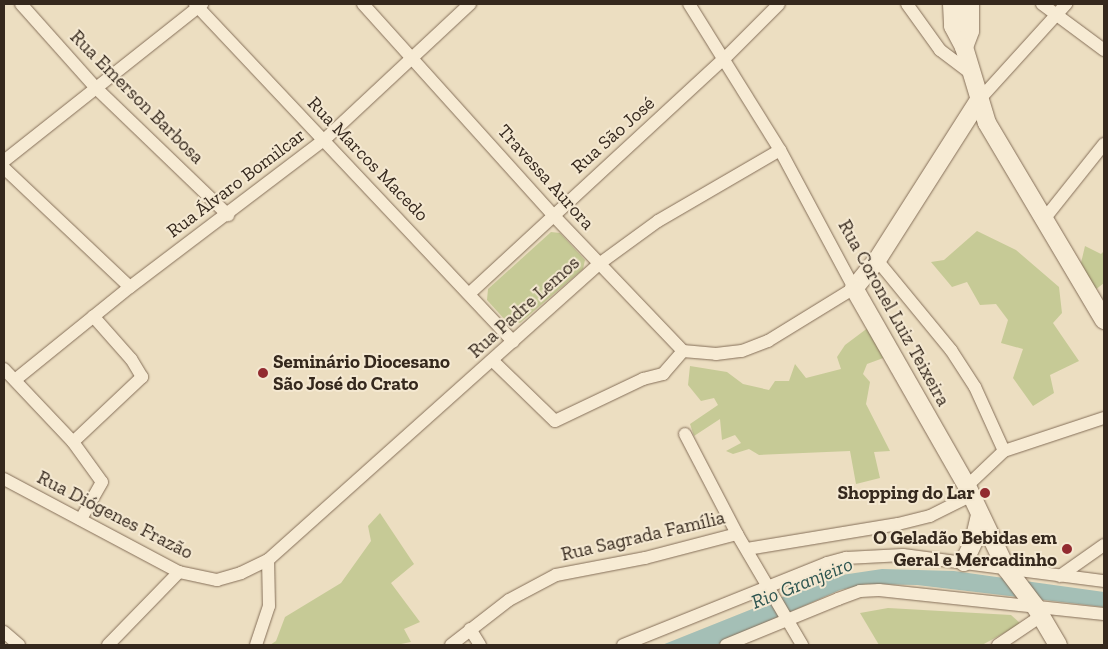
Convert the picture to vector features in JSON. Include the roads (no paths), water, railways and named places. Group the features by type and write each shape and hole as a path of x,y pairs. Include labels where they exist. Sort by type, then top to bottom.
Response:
{"main road":[{"path":"952,4 953,26 964,47 970,73 987,123 1046,218 1104,320"},
{"path":"964,47 970,31 970,4"},
{"path":"854,288 877,260 979,100"},
{"name":"Rua Coronel Luiz Teixeira","path":"854,288 968,491 1006,568 1038,611 1058,645"},
{"path":"964,562 974,541 980,515"}],"street":[{"name":"Rua Emerson Barbosa","path":"21,4 95,87 228,215"},
{"name":"Travessa Aurora","path":"363,4 412,56 553,215 683,351"},
{"name":"Rua Álvaro Bomilcar","path":"15,380 130,287 228,215 324,140 470,4"},
{"name":"Rua Coronel Luiz Teixeira","path":"688,4 725,58 780,150 854,288"},
{"name":"Rua São José","path":"470,293 725,58 779,4"},
{"path":"907,4 940,50 970,73"},
{"path":"1042,4 1104,50"},
{"path":"979,100 1066,4"},
{"path":"4,161 199,5"},
{"name":"Rua Marcos Macedo","path":"199,5 470,293 513,342"},
{"path":"1046,218 1104,144"},
{"name":"Rua Padre Lemos","path":"268,560 600,264 658,221 780,150"},
{"path":"4,168 130,287"},
{"path":"877,260 952,350 975,387 1004,451"},
{"path":"493,361 555,421 643,379 663,374 683,351 716,354 742,351 768,341 854,288"},
{"path":"74,442 136,386 142,377 139,369 93,316"},
{"path":"4,368 74,442 102,482 81,519"},
{"path":"747,549 898,524 930,516 968,491 1004,451 1104,418"},
{"path":"684,434 737,534"},
{"name":"Rua Diógenes Frazão","path":"4,479 179,572 217,580 268,560"},
{"name":"Rua Sagrada Família","path":"450,645 509,600 556,575 645,558 737,534 802,645"},
{"path":"1060,576 1104,545"},
{"path":"623,645 769,586 846,558 885,554 964,562 1104,581"},
{"path":"256,645 269,606 268,560"},
{"path":"108,645 179,572"},
{"path":"726,645 860,592 879,590 1038,611 1104,614"},
{"path":"998,645 1038,611"},
{"path":"470,629 480,645"},
{"path":"4,632 19,645"}],"water":[{"path":"882,569 954,571 1104,592 1104,607 917,585 867,584 840,590 716,645 662,645 835,576"}],"place":[{"name":"Seminário Diocesano São José do Crato","path":"263,373"},
{"name":"Shopping do Lar","path":"985,493"},
{"name":"O Geladão Bebidas em Geral e Mercadinho","path":"1067,549"}],"water label":[{"name":"Rio Granjeiro","path":"802,583"}]}
